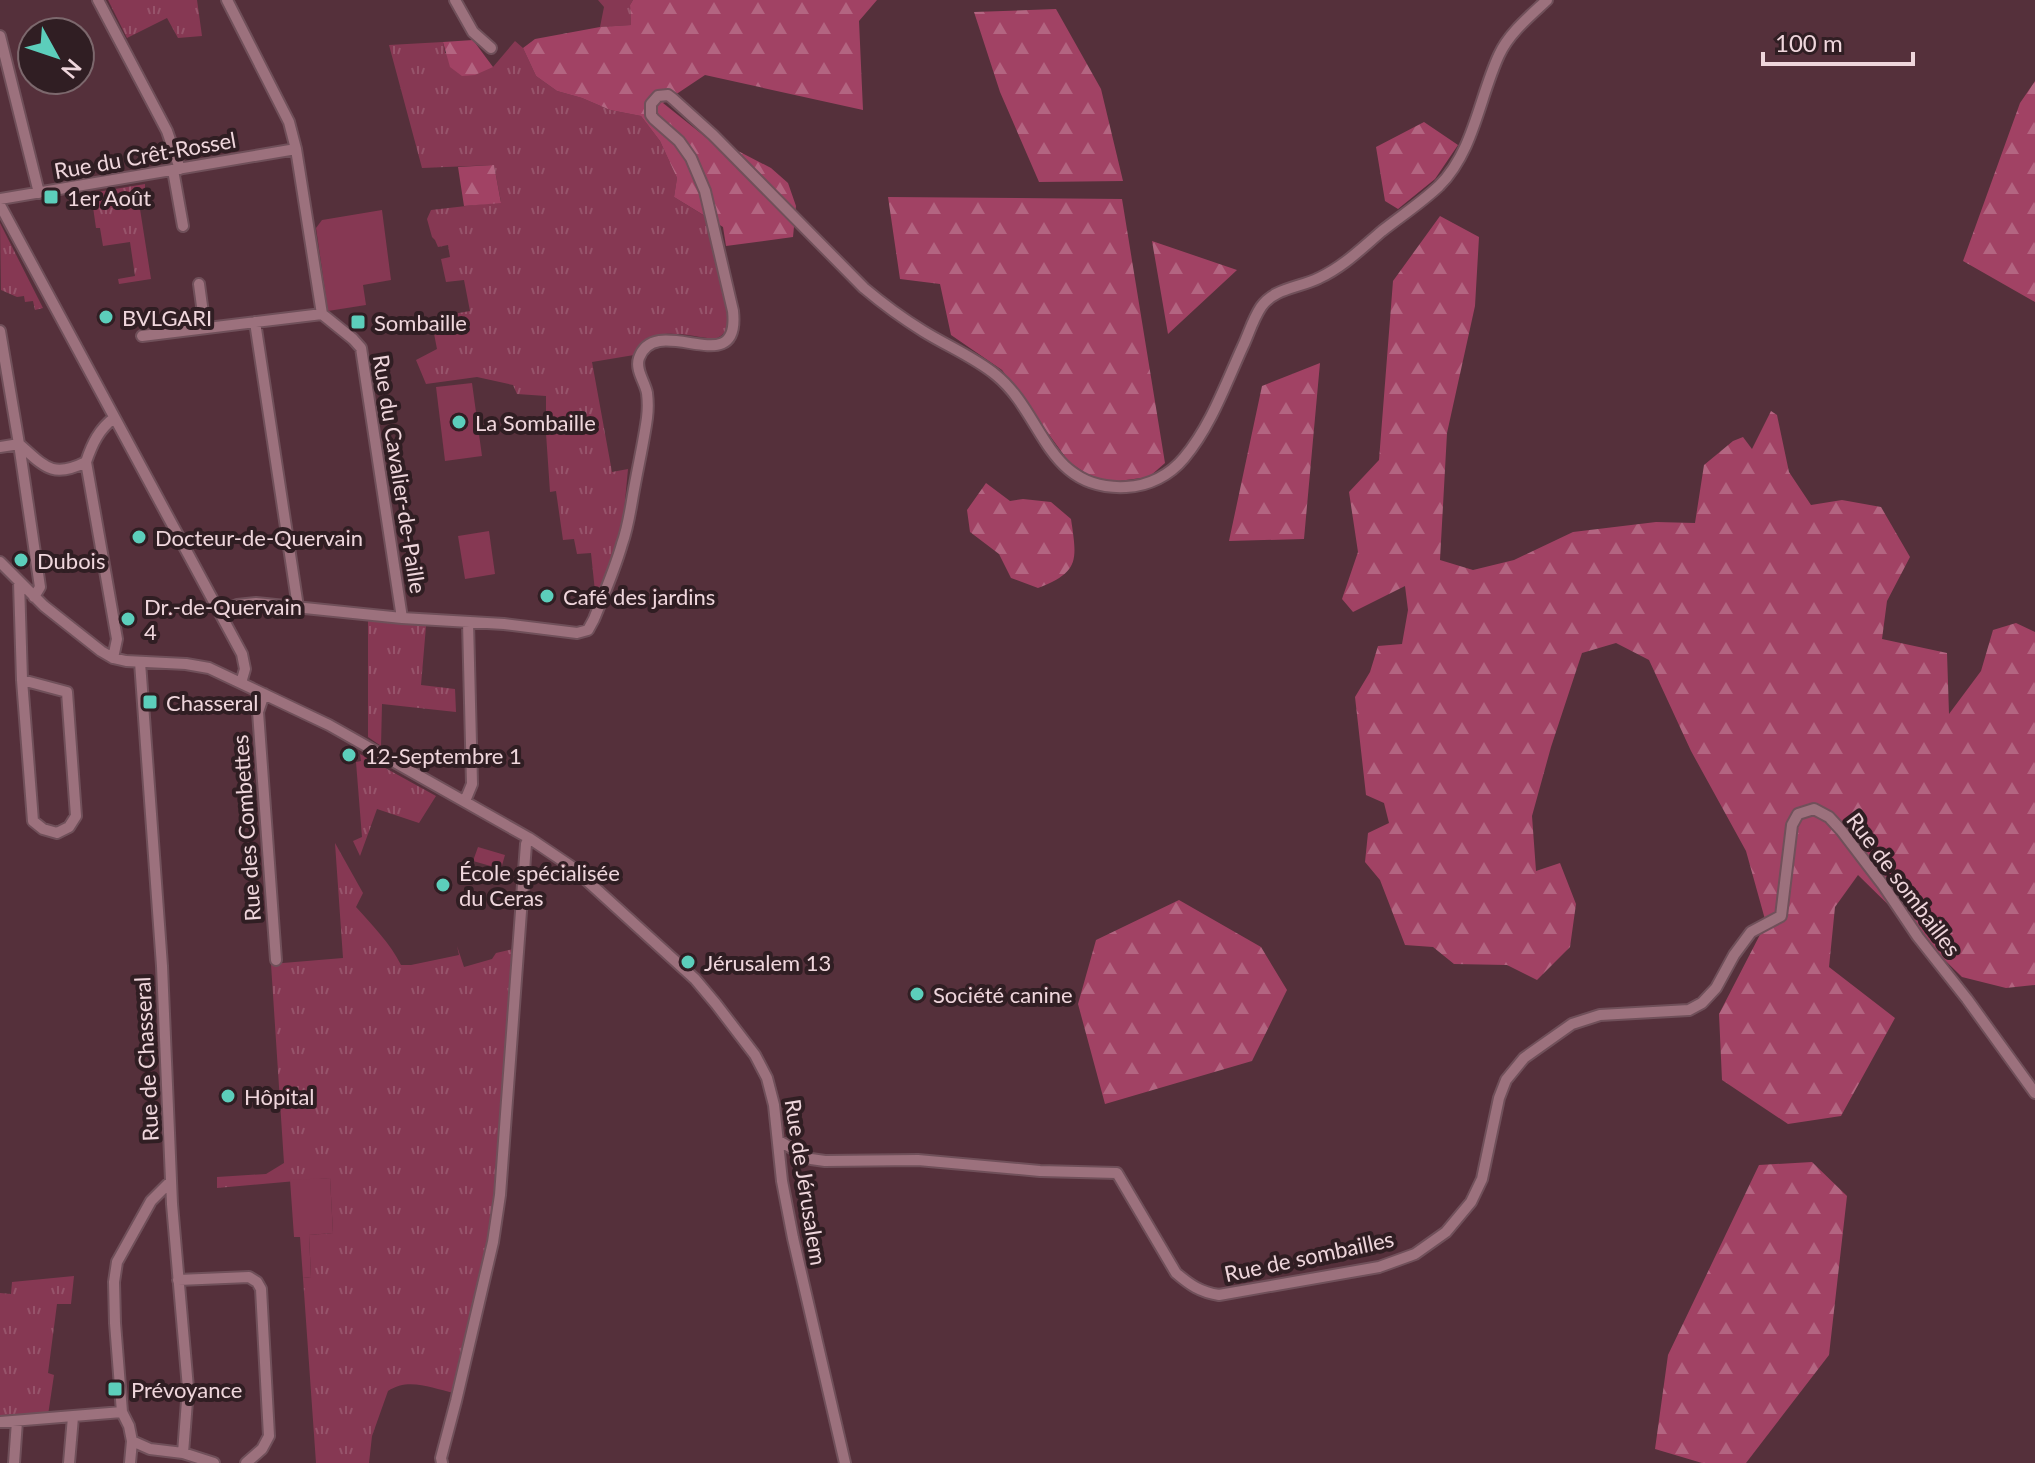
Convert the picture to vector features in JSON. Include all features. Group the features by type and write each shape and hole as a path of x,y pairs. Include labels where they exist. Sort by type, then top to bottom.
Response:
{"street":[{"path":"98,0 167,131 176,169 183,226"},
{"path":"142,336 322,314 296,149 284,110 227,0"},
{"path":"455,0 473,32 491,48"},
{"path":"220,613 246,603 577,633 588,630 626,530 647,414 647,391 638,365 641,355 659,341 716,346 728,340 734,329 733,311 705,191 691,158 679,141 651,115 651,104 658,96 663,94 672,98 713,135 879,301 1004,382 1048,447 1065,466 1086,480 1100,484 1140,486 1174,469 1193,446 1221,394 1257,313 1268,298 1333,271 1449,175 1467,142 1503,48 1547,0"},
{"path":"0,36 39,193"},
{"name":"Rue du Crêt-Rossel","path":"0,202 296,149"},
{"path":"0,202 245,661 241,683"},
{"path":"199,284 205,328"},
{"name":"Rue du Cavalier-de-Paille","path":"322,314 359,344 363,358 402,618"},
{"path":"255,322 298,607"},
{"path":"0,331 40,587 34,597"},
{"path":"0,562 34,597 113,658 117,639 86,462 93,441 114,418"},
{"path":"0,447 19,444 52,470 73,468 86,462"},
{"path":"19,582 22,680 33,821 43,829 57,833 69,827 76,816 67,692 22,680"},
{"path":"465,801 472,784 468,622"},
{"name":"Rue de Jérusalem","path":"113,658 201,666 329,725 564,861 689,973 755,1055 767,1078 774,1105 782,1181 793,1238 845,1463"},
{"name":"Rue de Chasseral","path":"140,662 162,966 171,1181 188,1388 183,1453"},
{"name":"Rue des Combettes","path":"264,694 258,712 276,960"},
{"name":"Rue de sombailles","path":"779,1141 811,1159 825,1161 918,1160 1040,1171 1117,1173 1176,1273 1203,1292 1219,1295 1379,1267 1424,1248 1446,1232 1471,1202 1482,1179 1499,1098 1506,1080 1524,1058 1572,1024 1600,1015 1689,1010 1702,1003 1716,988 1751,932 1781,916 1792,825 1798,814 1814,809 1829,817 1841,830 2035,1093"},
{"path":"442,1463 493,1242 500,1195 518,942 529,838"},
{"path":"130,1463 132,1441 122,1412 114,1282 117,1262 151,1201 171,1181"},
{"path":"178,1280 249,1277 261,1289 269,1436 262,1449 246,1463"},
{"path":"0,1422 122,1412"},
{"path":"69,1463 73,1417"},
{"path":"14,1463 17,1421"},
{"path":"132,1441 150,1449 183,1453 214,1463"}],"green space":[{"path":"108,0 197,0 202,36 178,38 167,18 127,38"},
{"path":"598,0 633,0 630,5 631,25 600,27 604,7"},
{"path":"633,0 877,0 859,21 863,110 705,75 663,103 708,139 771,168 788,183 796,206 793,237 726,246 723,227 674,197 677,178 660,141 641,116 610,110 557,91 536,76 523,48 535,39 600,27 631,25 630,5"},
{"path":"1056,9 1101,89 1123,181 1039,182 1000,92 974,12"},
{"path":"473,40 493,67 475,75 462,76 450,67 443,42"},
{"path":"515,41 523,48 536,76 557,91 610,110 641,116 660,141 677,178 674,197 708,218 729,319 725,332 714,339 680,334 657,335 640,345 634,355 592,362 612,472 628,469 622,533 596,601 591,553 577,554 574,539 563,540 556,491 550,492 546,396 517,394 513,385 477,377 426,384 416,360 437,349 431,318 470,311 464,280 446,282 441,259 450,257 448,245 438,247 432,237 427,219 431,210 501,202 494,165 422,168 389,45 443,42 445,53 493,67"},
{"path":"2035,81 2035,302 1963,261 2020,103"},
{"path":"1424,122 1458,145 1435,179 1398,209 1385,201 1376,147"},
{"path":"494,165 501,203 464,206 458,167"},
{"path":"145,184 145,188 137,190 151,279 119,284 118,279 135,276 130,242 103,246 100,228 96,228 91,193"},
{"path":"888,197 1122,199 1165,463 1149,477 1111,482 1090,476 1069,462 1002,370 951,335 940,284 900,279"},
{"path":"382,210 391,280 363,285 366,305 328,311 316,228 322,220"},
{"path":"1440,216 1479,237 1475,306 1447,433 1440,560 1473,570 1514,560 1573,532 1656,522 1695,523 1704,465 1733,441 1743,437 1752,449 1771,411 1777,415 1789,472 1811,505 1842,500 1881,507 1910,557 1887,601 1882,639 1947,653 1949,714 1981,671 1993,630 2016,623 2035,632 2035,985 2006,988 1962,977 1858,875 1835,907 1829,967 1895,1018 1841,1116 1788,1124 1722,1080 1719,1014 1766,923 1746,851 1691,751 1649,660 1616,643 1582,653 1532,816 1536,871 1560,863 1576,904 1570,947 1537,980 1507,965 1454,964 1433,947 1405,945 1380,880 1365,862 1368,833 1389,823 1384,803 1366,795 1355,697 1370,672 1378,646 1402,644 1408,610 1405,586 1353,612 1342,599 1358,552 1349,492 1379,460 1393,281"},
{"path":"0,223 43,308 35,310 33,301 25,302 24,296 17,297 1,290"},
{"path":"1152,241 1237,270 1168,334"},
{"path":"1320,363 1304,539 1229,541 1262,386"},
{"name":"La Sombaille","path":"472,383 482,456 445,461 436,387"},
{"path":"986,483 1010,501 1051,502 1071,519 1074,555 1062,576 1038,588 1011,578 999,554 970,532 967,510"},
{"path":"489,531 495,574 465,579 458,536"},
{"path":"368,620 426,626 421,685 455,689 456,712 382,704 381,746 368,737"},
{"path":"360,754 436,796 419,823 377,809 360,856 353,841 362,837 356,762 361,761"},
{"path":"335,843 363,893 356,907 401,965 459,955 457,946 464,967 513,949 515,955 495,1217 454,1393 412,1384 388,1391 372,1436 369,1463 316,1463 303,1278 311,1277 309,1235 333,1233 330,1178 217,1188 217,1177 266,1174 284,1163 271,964 343,958"},
{"path":"478,847 505,855 501,869 473,861"},
{"path":"1179,900 1261,947 1287,990 1252,1061 1105,1104 1078,1004 1096,940"},
{"path":"1812,1162 1847,1196 1829,1355 1746,1463 1702,1463 1655,1449 1668,1355 1759,1165"},
{"path":"330,1178 333,1233 309,1235 311,1277 303,1278 300,1237 294,1237 290,1180"},
{"path":"74,1276 71,1304 57,1304 48,1373 54,1375 48,1415 0,1418 0,1293 11,1294 12,1282"}],"place":[{"name":"1er Août","path":"51,197"},
{"name":"BVLGARI","path":"106,317"},
{"name":"Sombaille","path":"358,322"},
{"name":"La Sombaille","path":"459,422"},
{"name":"Docteur-de-Quervain","path":"139,537"},
{"name":"Dubois","path":"21,560"},
{"name":"Café des jardins","path":"547,596"},
{"name":"Dr.-de-Quervain 4","path":"128,619"},
{"name":"Chasseral","path":"150,702"},
{"name":"12-Septembre 1","path":"349,755"},
{"name":"École spécialisée du Ceras","path":"443,885"},
{"name":"Jérusalem 13","path":"688,962"},
{"name":"Société canine","path":"917,994"},
{"name":"Hôpital","path":"228,1096"},
{"name":"Prévoyance","path":"115,1389"}]}
